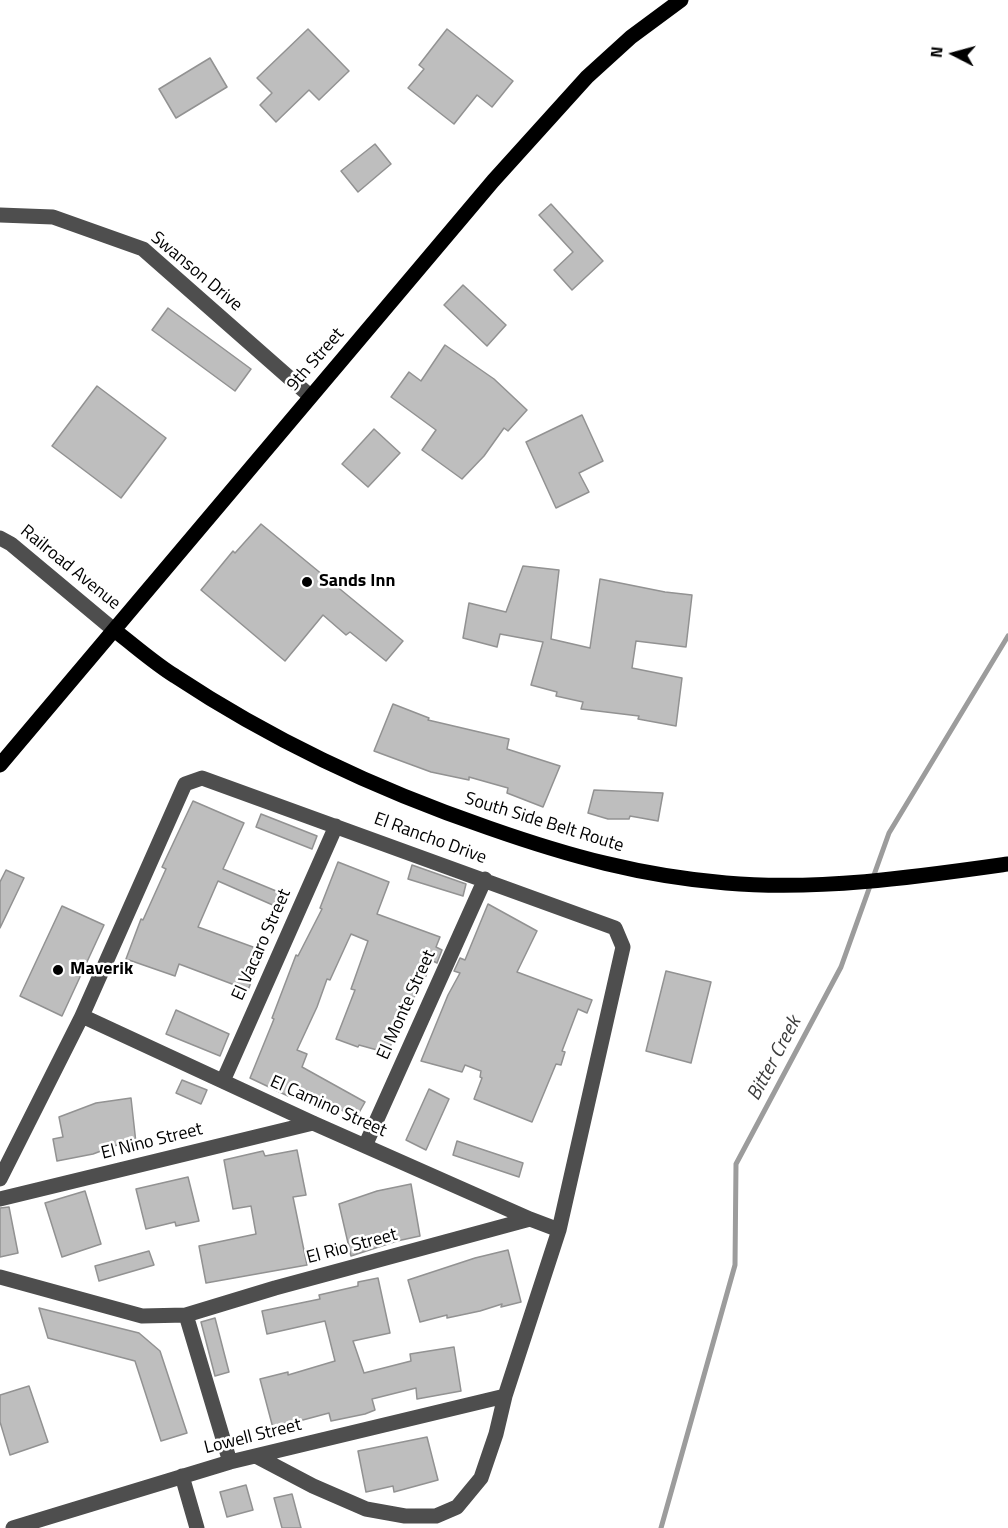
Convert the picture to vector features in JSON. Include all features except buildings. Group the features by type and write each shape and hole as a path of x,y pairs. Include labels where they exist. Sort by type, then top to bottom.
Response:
{"main road":[{"name":"9th Street","path":"0,765 493,181 587,77 631,37 681,0"},
{"name":"South Side Belt Route","path":"114,630 173,675 246,721 306,753 373,785 467,821 601,864 656,876 728,884 792,885 928,876 1008,864"}],"street":[{"name":"Swanson Drive","path":"0,215 52,217 143,249 310,396"},
{"name":"Railroad Avenue","path":"0,538 11,544 114,630"},
{"name":"El Rancho Drive","path":"0,1179 82,1016 185,784 202,778 615,928 623,946 559,1230 481,1478 457,1507 436,1516 405,1516 366,1509 313,1486 256,1456"},
{"name":"El Vacaro Street","path":"223,1080 336,826"},
{"name":"El Monte Street","path":"365,1146 485,879"},
{"name":"El Camino Street","path":"82,1016 313,1123 559,1230"},
{"name":"El Nino Street","path":"0,1199 313,1123"},
{"name":"El Rio Street","path":"0,1276 141,1316 186,1315 274,1288 530,1219"},
{"path":"186,1315 230,1462"},
{"name":"Lowell Street","path":"13,1528 230,1462 506,1396"},
{"path":"182,1476 197,1528"}],"waterway":[{"name":"Bitter Creek","path":"661,1528 735,1265 736,1164 841,967 889,833 1008,636"}],"place":[{"name":"Sands Inn","path":"307,582"},
{"name":"Maverik","path":"58,970"}]}
